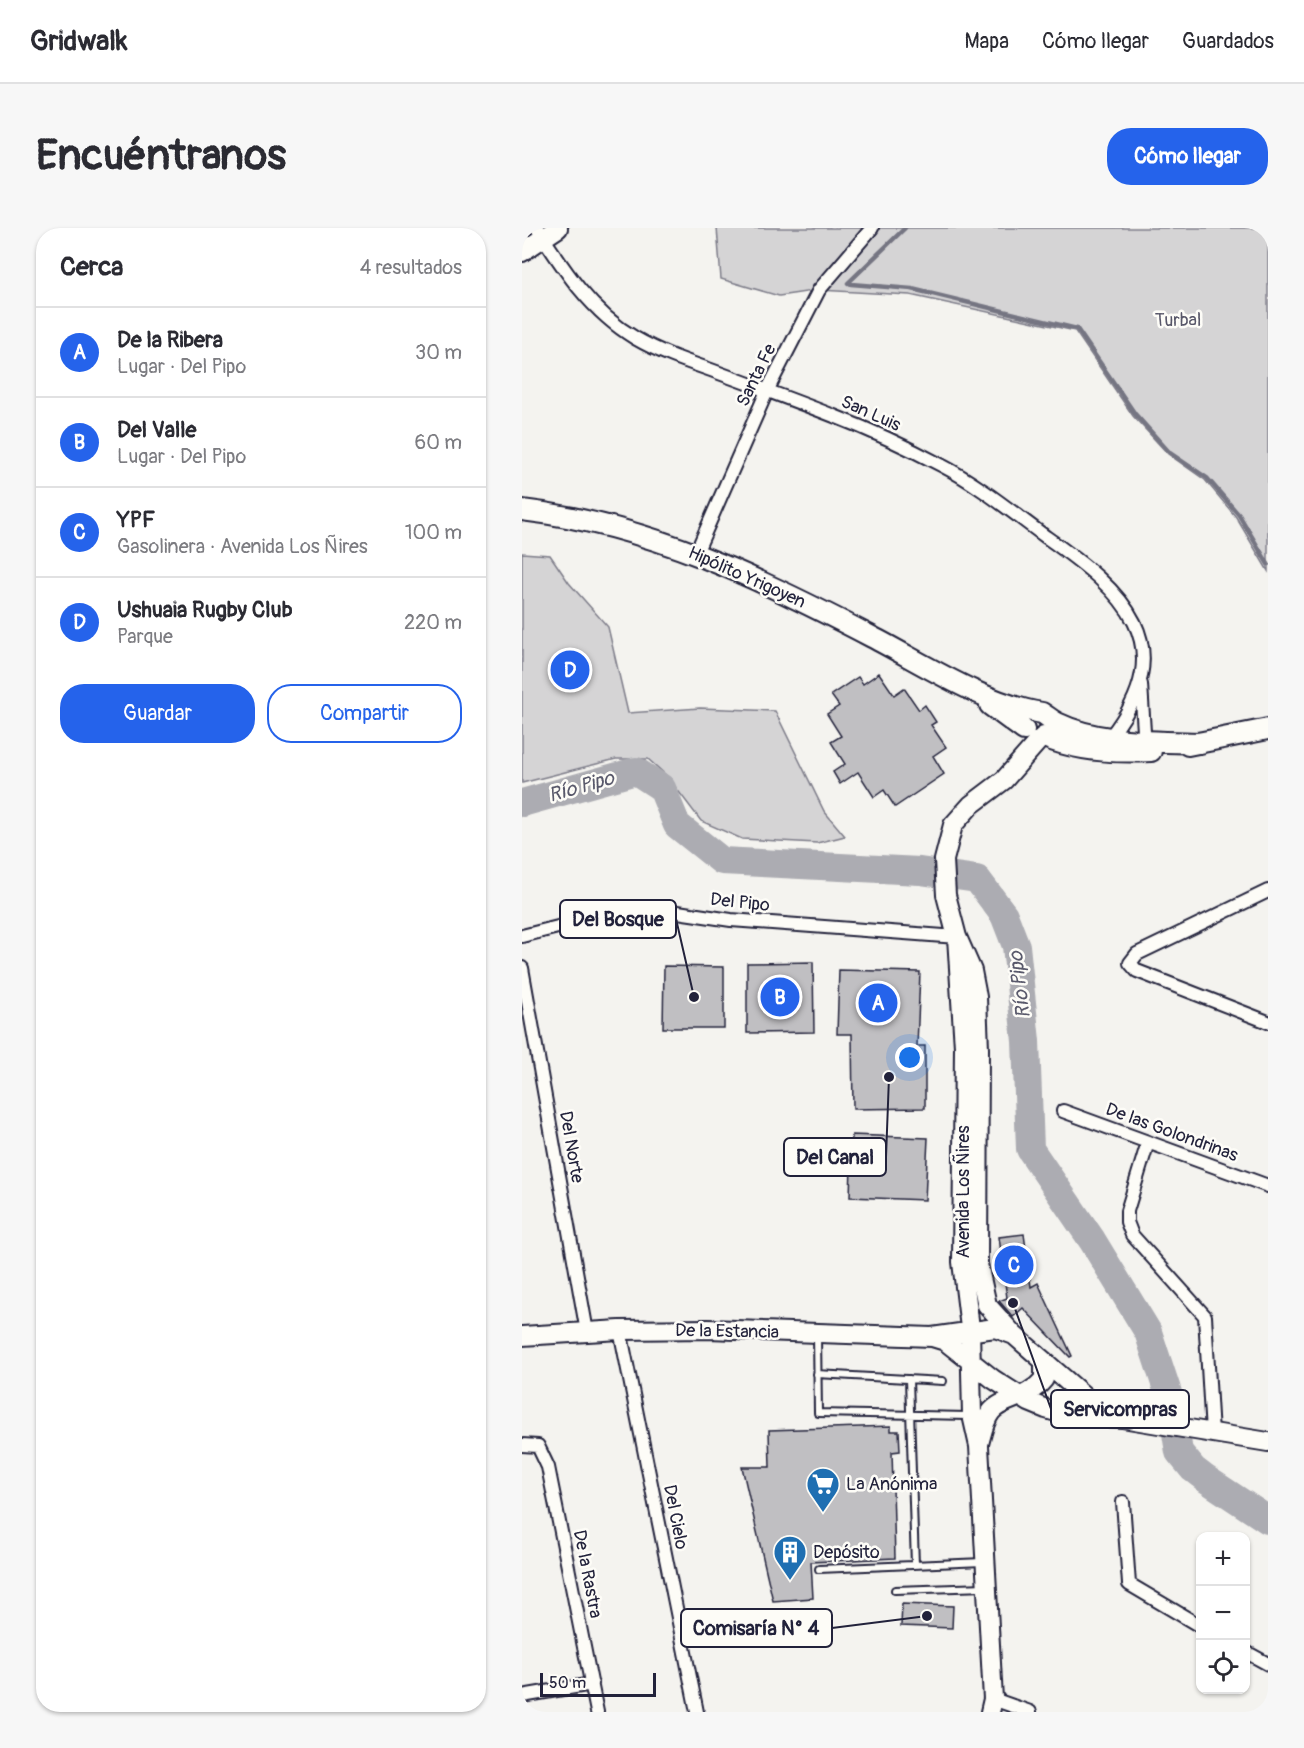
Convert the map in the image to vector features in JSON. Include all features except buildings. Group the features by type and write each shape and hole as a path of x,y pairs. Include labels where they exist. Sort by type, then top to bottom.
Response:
{"main road":[{"name":"Hipólito Yrigoyen","path":"522,510 599,523 696,552 782,591 1005,704 1036,728 1070,745 1116,752 1145,745 1201,743 1268,729"},
{"name":"Hipólito Yrigoyen","path":"1036,728 1110,737 1145,745"}],"street":[{"name":"Santa Fe","path":"696,552 767,391 819,290 872,228"},
{"path":"522,252 546,231"},
{"name":"San Luis","path":"546,231 567,274 590,302 635,338 664,353 835,416 942,465 1082,563 1117,598 1136,623 1144,649 1140,680 1133,702 1110,737"},
{"name":"San Luis","path":"1140,680 1145,745"},
{"name":"Avenida Los Ñires","path":"991,1705 979,1446 972,1415 970,1332 962,1262 970,1205 979,1049 977,997 972,971 957,937 944,877 946,848 953,825 962,814 1010,773 1036,728"},
{"path":"1268,891 1137,954 1130,963 1137,971 1268,1022"},
{"name":"Del Pipo","path":"522,936 630,909 651,908 731,920 957,937"},
{"name":"Del Norte","path":"522,968 587,1332"},
{"name":"De las Golondrinas","path":"1063,1111 1268,1186"},
{"path":"1148,1142 1127,1210 1127,1222 1132,1235 1204,1316 1212,1433"},
{"name":"Avenida Los Ñires","path":"970,1205 985,1299 996,1317 1014,1335"},
{"name":"De la Estancia","path":"522,1336 620,1330 932,1337 995,1328 1014,1335 1091,1402 1122,1418"},
{"name":"Del Cielo","path":"620,1330 697,1712"},
{"name":"De la Estancia","path":"932,1337 945,1341 970,1362 1021,1398 1067,1415 1122,1418 1268,1442"},
{"name":"Avenida Los Ñires","path":"979,1446 992,1412 1002,1404 1021,1398 1037,1388 1044,1379 1044,1361"},
{"name":"De la Rastra","path":"522,1445 538,1446 548,1467 597,1712"},
{"path":"1123,1502 1129,1584 1196,1624"},
{"path":"1250,1655 1268,1664"},
{"path":"522,1696 592,1684"},
{"path":"991,1705 1030,1712"}],"lane":[{"path":"817,1333 818,1413 972,1415"},
{"path":"818,1374 943,1381"},
{"path":"909,1379 915,1565"},
{"path":"819,1569 985,1562"},
{"path":"895,1590 986,1587"}],"green space":[{"name":"Turbal","path":"717,228 1268,228 1268,571 1236,517 1205,480 1168,454 1133,416 1075,331 910,295 819,290 779,296 721,279"},
{"path":"522,553 550,555 569,583 608,627 628,713 700,708 775,711 824,811 845,836 817,843 742,839 701,821 667,776 648,759 616,759 522,783"}],"waterway":[{"path":"848,283 905,228"},
{"path":"851,284 912,289 1077,329 1135,414 1170,453 1207,478 1239,515 1268,564"},
{"name":"Río Pipo","path":"522,803 636,771 662,788 677,825 722,861 920,871 977,879 1004,915 1016,946 1026,1041 1030,1149 1092,1240 1148,1332 1171,1402 1179,1452 1193,1469 1206,1479 1268,1520"}],"place":[{"name":"Ushuaia Rugby Club","path":"570,670"},
{"name":"Del Bosque","path":"694,997"},
{"name":"Del Valle","path":"780,997"},
{"name":"De la Ribera","path":"878,1003"},
{"name":"Del Canal","path":"889,1077"},
{"name":"YPF","path":"1014,1265"},
{"name":"Servicompras","path":"1013,1303"},
{"name":"La Anónima","path":"823,1513"},
{"name":"Depósito","path":"790,1581"},
{"name":"Comisaría N° 4","path":"927,1616"}]}
